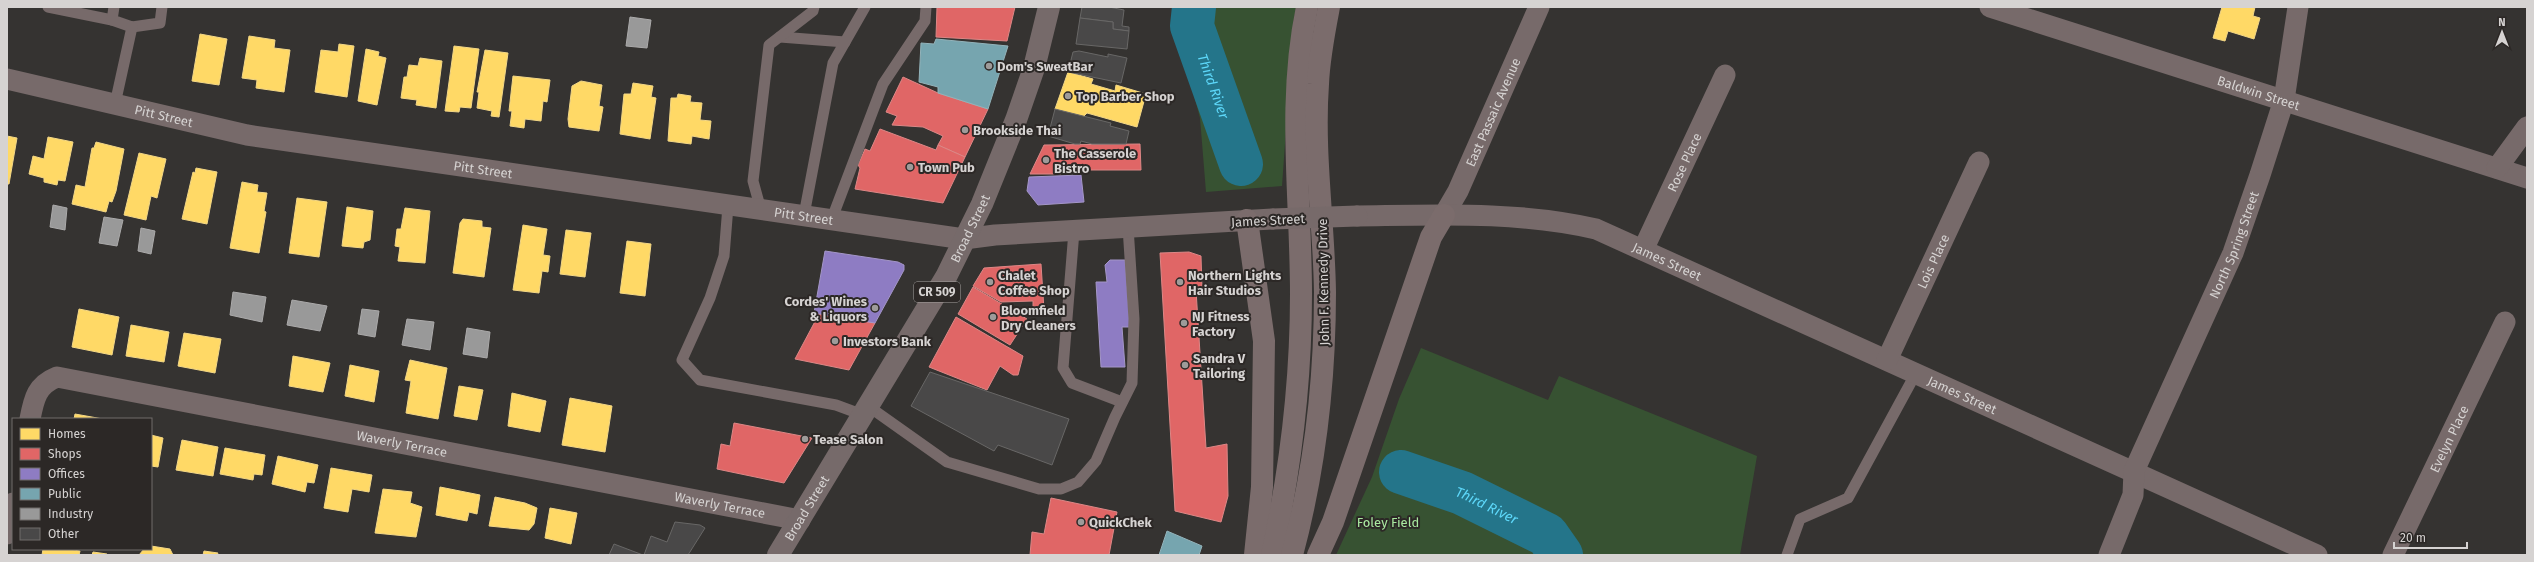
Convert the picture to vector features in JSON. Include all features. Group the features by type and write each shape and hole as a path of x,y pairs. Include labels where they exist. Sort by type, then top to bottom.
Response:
{"main road":[{"name":"Broad Street","path":"778,555 946,277 982,204 1016,120 1034,68 1049,7"},
{"name":"John F. Kennedy Drive","path":"1272,555 1294,433 1300,360 1301,292 1295,138 1296,84 1307,7"},
{"name":"John F. Kennedy Drive","path":"1292,555 1304,510 1316,436 1324,360 1325,291 1318,85 1323,37 1330,7"},
{"path":"1318,555 1333,522 1429,244 1444,215"},
{"path":"1247,220 1264,341 1262,487 1255,555"}],"street":[{"name":"East Passaic Avenue","path":"1444,215 1458,192 1539,7"},
{"name":"Baldwin Street","path":"1990,7 2527,178"},
{"name":"North Spring Street","path":"2134,471 2232,253 2260,175 2284,100 2298,7"},
{"name":"Rose Place","path":"1644,250 1725,75"},
{"name":"Pitt Street","path":"7,79 247,135 728,206 804,215 831,221 964,239"},
{"path":"2497,168 2527,127"},
{"name":"Lois Place","path":"1887,360 1980,162"},
{"name":"James Street","path":"964,239 995,235 1247,220 1357,216 1444,215 1565,222 1596,229 2317,555"},
{"name":"Evelyn Place","path":"2393,555 2505,322"},
{"name":"Waverly Terrace","path":"30,418 33,401 44,382 58,377 800,520"},
{"path":"2109,555 2133,495 2134,471"},
{"path":"7,534 12,508"}],"lane":[{"path":"48,7 112,20 132,27 160,23 162,7"},
{"path":"112,20 114,7"},
{"path":"761,210 752,181 769,45 813,11 814,7"},
{"path":"804,215 833,63 865,7"},
{"path":"831,221 883,84 924,21 926,7"},
{"path":"115,104 132,27"},
{"path":"780,37 845,42"},
{"path":"728,206 724,256 710,298 682,360 700,380 865,411 947,462 1039,488 1061,489 1078,482 1096,461 1132,383 1134,319 1128,227"},
{"path":"1074,231 1063,368 1072,383 1122,402"},
{"path":"1787,555 1800,519 1848,498 1916,373"}],"green space":[{"path":"1175,7 1297,7 1294,17 1282,186 1206,192 1200,118 1173,16"},
{"name":"Foley Field","path":"1421,348 1548,400 1559,376 1757,456 1740,555 1336,555 1372,477 1399,399"}],"building: Homes":[{"path":"2222,7 2255,7 2253,16 2260,18 2254,39 2228,31 2225,41 2213,38"},
{"path":"200,34 227,39 219,85 192,81"},
{"path":"249,36 275,40 274,48 290,50 284,92 256,88 257,80 242,78"},
{"path":"339,44 354,46 347,97 315,92 321,50 338,52"},
{"path":"454,46 479,49 471,108 460,107 459,112 445,111"},
{"path":"366,49 379,52 378,56 386,58 377,105 358,101"},
{"path":"485,50 508,53 499,117 491,116 492,111 477,108 479,92 477,92"},
{"path":"420,58 442,61 436,108 416,105 417,100 401,98 404,77 407,77 409,65 418,66"},
{"path":"1068,72 1093,79 1091,84 1115,91 1116,85 1146,94 1137,127 1087,113 1083,117 1055,109"},
{"path":"513,76 550,80 547,102 543,101 541,121 525,119 524,128 510,126 512,111 509,111"},
{"path":"581,81 602,85 599,106 603,107 599,131 569,127 568,119 572,86"},
{"path":"633,83 653,86 651,97 656,98 650,139 620,134 624,94 631,94"},
{"path":"678,94 691,96 690,102 702,103 700,120 711,121 709,139 692,136 691,144 668,141 671,98 677,98"},
{"path":"7,136 17,138 9,184 7,184"},
{"path":"48,137 73,142 65,181 58,180 57,185 44,182 44,178 29,174 33,156 44,159"},
{"path":"96,142 124,149 116,191 112,202 109,201 106,212 72,204 76,185 85,187 92,148 94,148"},
{"path":"139,153 166,159 157,198 151,196 146,220 124,215"},
{"path":"196,168 217,172 207,224 182,219 193,172 195,173"},
{"path":"242,182 258,185 257,192 267,193 264,211 266,212 259,253 230,248"},
{"path":"297,198 327,202 319,257 289,253"},
{"path":"347,207 373,211 370,240 364,242 363,248 342,246"},
{"path":"405,208 430,211 425,263 398,261 400,247 395,246 397,229 401,229"},
{"path":"463,219 482,221 482,227 491,228 484,277 453,273 460,223"},
{"path":"523,225 547,229 543,255 550,256 548,272 542,271 539,293 513,290"},
{"path":"566,230 591,233 585,277 560,274"},
{"path":"627,241 651,244 645,296 620,293"},
{"path":"79,309 119,317 112,355 72,347"},
{"path":"131,325 169,332 164,362 126,356"},
{"path":"184,333 221,339 215,373 178,366"},
{"path":"293,356 330,363 323,392 289,386"},
{"path":"410,360 447,368 438,419 406,413 411,381 405,380"},
{"path":"350,365 379,371 374,402 345,396"},
{"path":"459,386 483,390 477,420 454,416"},
{"path":"512,393 546,401 540,432 508,426"},
{"path":"570,398 612,406 605,452 562,445"},
{"path":"75,414 97,418 74,418"},
{"path":"152,435 163,438 158,467 152,466"},
{"path":"182,440 218,447 213,476 176,470"},
{"path":"225,448 265,455 262,475 254,474 253,480 220,474"},
{"path":"278,456 318,465 314,483 307,482 305,492 272,484"},
{"path":"331,468 372,475 369,492 352,489 348,512 324,508"},
{"path":"440,487 480,495 477,514 469,512 467,521 436,515"},
{"path":"383,489 412,492 410,503 422,507 416,537 375,533"},
{"path":"495,497 525,503 537,508 534,524 529,530 489,526"},
{"path":"550,508 577,513 571,544 545,538"},
{"path":"152,546 170,549 173,555 139,555 143,550 152,550"},
{"path":"43,550 80,551 79,555 42,555"},
{"path":"204,551 218,553 217,555 203,555"},
{"path":"93,552 107,554 107,555 92,555"}],"building: Shops":[{"path":"937,7 1015,7 1007,41 936,37"},
{"path":"903,77 938,93 988,109 965,157 938,145 943,136 923,127 892,125 897,116 886,112"},
{"name":"Town Pub","path":"880,129 936,150 938,145 965,157 943,203 855,189 860,168 858,165 865,149 870,151"},
{"path":"1140,144 1141,170 1061,170 1061,174 1030,174 1044,145"},
{"path":"1189,252 1201,256 1202,289 1196,290 1206,448 1227,444 1228,496 1221,522 1175,511 1160,253"},
{"path":"1041,264 1044,310 1033,311 1033,301 1001,302 973,286 984,268"},
{"name":"Bloomfield Dry Cleaners","path":"973,287 1027,319 1010,345 958,314"},
{"name":"Investors Bank","path":"819,314 875,323 849,370 795,359"},
{"path":"956,317 1023,356 1018,375 1013,375 1000,366 987,390 929,367"},
{"path":"734,423 812,438 784,483 717,469 721,444 730,446"},
{"name":"QuickChek","path":"1051,498 1117,512 1109,555 1030,555 1032,532 1044,534"}],"building: Offices":[{"path":"1081,175 1084,202 1038,205 1027,191 1029,177"},
{"path":"825,251 898,262 904,265 904,270 875,323 814,313"},
{"path":"1110,260 1125,260 1130,327 1122,327 1125,367 1101,367 1096,282 1107,282 1105,265"}],"building: Public":[{"path":"936,39 1008,46 988,109 938,93 938,87 919,82 921,43 934,44"},
{"path":"1167,531 1202,546 1199,555 1159,555"}],"building: Industry":[{"path":"630,17 651,20 647,48 626,46"},
{"path":"53,205 67,208 65,230 50,227"},
{"path":"104,217 123,220 117,246 99,243"},
{"path":"141,228 155,231 151,254 138,251"},
{"path":"233,292 266,297 262,322 230,315"},
{"path":"292,300 327,306 320,331 287,325"},
{"path":"362,309 379,311 375,337 358,334"},
{"path":"407,319 434,322 430,350 402,345"},
{"path":"467,328 490,332 487,358 463,354"}],"building: Other":[{"path":"1082,7 1109,7 1124,10 1122,26 1129,27 1129,31 1113,29 1113,22 1080,18"},
{"path":"1080,18 1113,22 1113,29 1129,31 1127,49 1076,44"},
{"path":"1079,51 1108,57 1108,54 1127,58 1121,83 1068,72 1073,52"},
{"path":"1055,109 1111,123 1110,126 1129,131 1126,144 1092,144 1081,141 1080,144 1075,144 1048,136"},
{"path":"930,372 1069,419 1052,465 998,445 994,451 911,406"},
{"path":"675,522 700,525 705,528 688,555 644,555 651,536 667,542"},
{"path":"614,544 643,555 609,555"}],"waterway":[{"name":"Third River","path":"1194,7 1192,26 1241,164"},
{"name":"Third River","path":"1401,472 1462,493 1547,535 1561,555"}],"place":[{"name":"Dom's SweatBar","path":"989,66"},
{"name":"Top Barber Shop","path":"1068,96"},
{"name":"Brookside Thai","path":"965,130"},
{"name":"The Casserole Bistro","path":"1046,160"},
{"name":"Town Pub","path":"910,167"},
{"name":"Chalet Coffee Shop","path":"990,282"},
{"name":"Northern Lights Hair Studios","path":"1180,282"},
{"name":"Cordes' Wines & Liquors","path":"875,308"},
{"name":"Bloomfield Dry Cleaners","path":"993,317"},
{"name":"NJ Fitness Factory","path":"1184,323"},
{"name":"Investors Bank","path":"835,341"},
{"name":"Sandra V Tailoring","path":"1185,365"},
{"name":"Tease Salon","path":"805,439"},
{"name":"QuickChek","path":"1081,522"}]}
